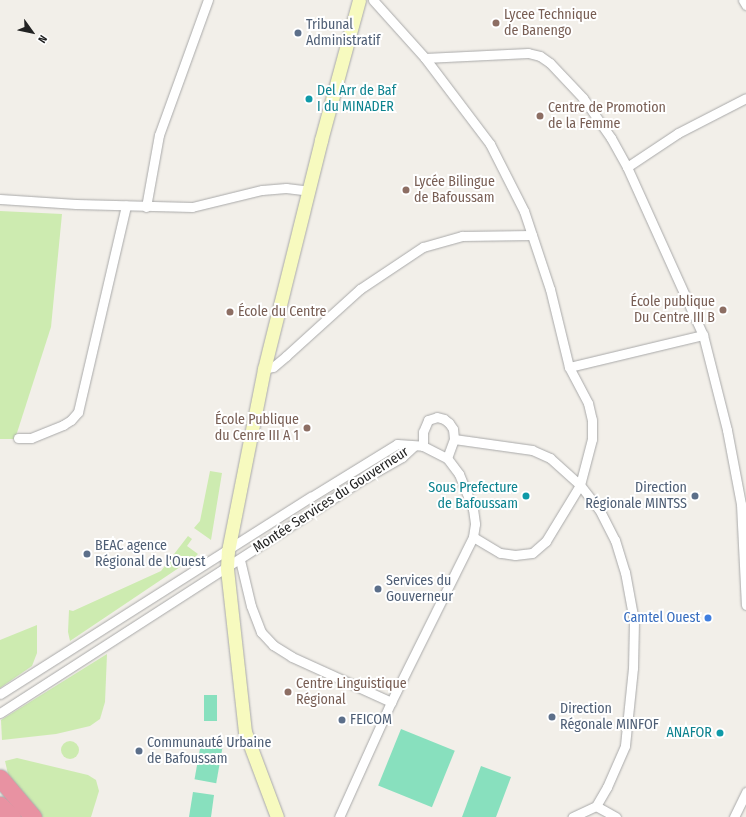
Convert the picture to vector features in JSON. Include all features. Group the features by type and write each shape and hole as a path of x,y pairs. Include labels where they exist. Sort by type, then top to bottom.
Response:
{"highway":[{"path":"0,778 33,817"},
{"path":"0,805 12,817"}],"street":[{"path":"146,207 159,135 208,0"},
{"path":"277,817 245,732 227,568 228,552 264,369 359,0"},
{"path":"373,0 424,58 490,144 524,211 550,288 569,367 588,403 592,420 592,439 580,485 546,541 532,553 515,555 500,553 473,537"},
{"path":"743,0 746,5"},
{"path":"424,58 528,53 540,56 550,63 582,98 611,138 627,167 703,335 727,430 741,504 746,605"},
{"path":"627,167 678,133 746,98"},
{"path":"0,199 146,207 192,207 262,190 286,188 309,191"},
{"path":"18,438 31,438 63,425 71,420 78,412 126,206"},
{"path":"264,369 273,367 360,289 423,247 462,236 532,235"},
{"path":"569,367 703,335"},
{"path":"339,817 391,702 473,537 475,524 473,509 459,474 447,458 418,446 425,425 432,418 437,417 449,423 453,429 454,439 447,458"},
{"path":"454,439 541,453 550,458 580,485 599,509 615,540 625,572 634,621 633,668 625,746 607,787 596,806 572,817"},
{"name":"Montée Services du Gouverneur","path":"0,694 228,552 311,497 397,444 418,446"},
{"name":"Montée Services du Gouverneur","path":"0,713 418,446"},
{"path":"240,560 251,606 261,632 272,644 292,656 391,702"},
{"path":"734,817 746,794"},
{"path":"596,806 616,817"}],"green space":[{"path":"0,211 62,214 51,327 15,439 0,439"},
{"path":"210,471 222,473 211,540 194,528 200,521"},
{"path":"188,536 192,539 187,546 198,554 195,557 70,641 68,632 69,610 73,611 161,571"},
{"path":"37,625 37,653 32,666 0,688 0,640"},
{"path":"107,654 105,702 100,719 90,726 56,734 2,740 1,720"},
{"path":"204,695 217,695 217,721 204,721"},
{"path":"401,729 455,751 432,807 378,786"},
{"path":"202,737 224,741 216,783 195,779"},
{"path":"70,741 76,744 79,750 76,756 70,759 64,756 61,750 64,744"},
{"path":"17,758 88,775 96,780 99,791 91,817 40,817 16,789 8,774 5,761"},
{"path":"481,766 511,777 496,817 462,817"},
{"path":"193,792 214,795 211,817 189,817"}],"place":[{"name":"Lycee Technique de Banengo","path":"496,23"},
{"name":"Tribunal Administratif","path":"298,33"},
{"name":"Del Arr de Baf I du MINADER","path":"309,99"},
{"name":"Centre de Promotion de la Femme","path":"540,116"},
{"name":"Lycée Bilingue de Bafoussam","path":"406,190"},
{"name":"École publique Du Centre III B","path":"723,310"},
{"name":"École du Centre","path":"230,312"},
{"name":"École Publique du Cenre III A 1","path":"307,428"},
{"name":"Sous Prefecture de Bafoussam","path":"526,496"},
{"name":"Direction Régionale MINTSS","path":"695,496"},
{"name":"BEAC agence Régional de l'Ouest","path":"87,554"},
{"name":"Services du Gouverneur","path":"378,589"},
{"name":"Camtel Ouest","path":"708,618"},
{"name":"Centre Linguistique Régional","path":"288,692"},
{"name":"Direction Régonale MINFOF","path":"552,717"},
{"name":"FEICOM","path":"342,720"},
{"name":"ANAFOR","path":"720,733"},
{"name":"Communauté Urbaine de Bafoussam","path":"139,751"}]}
